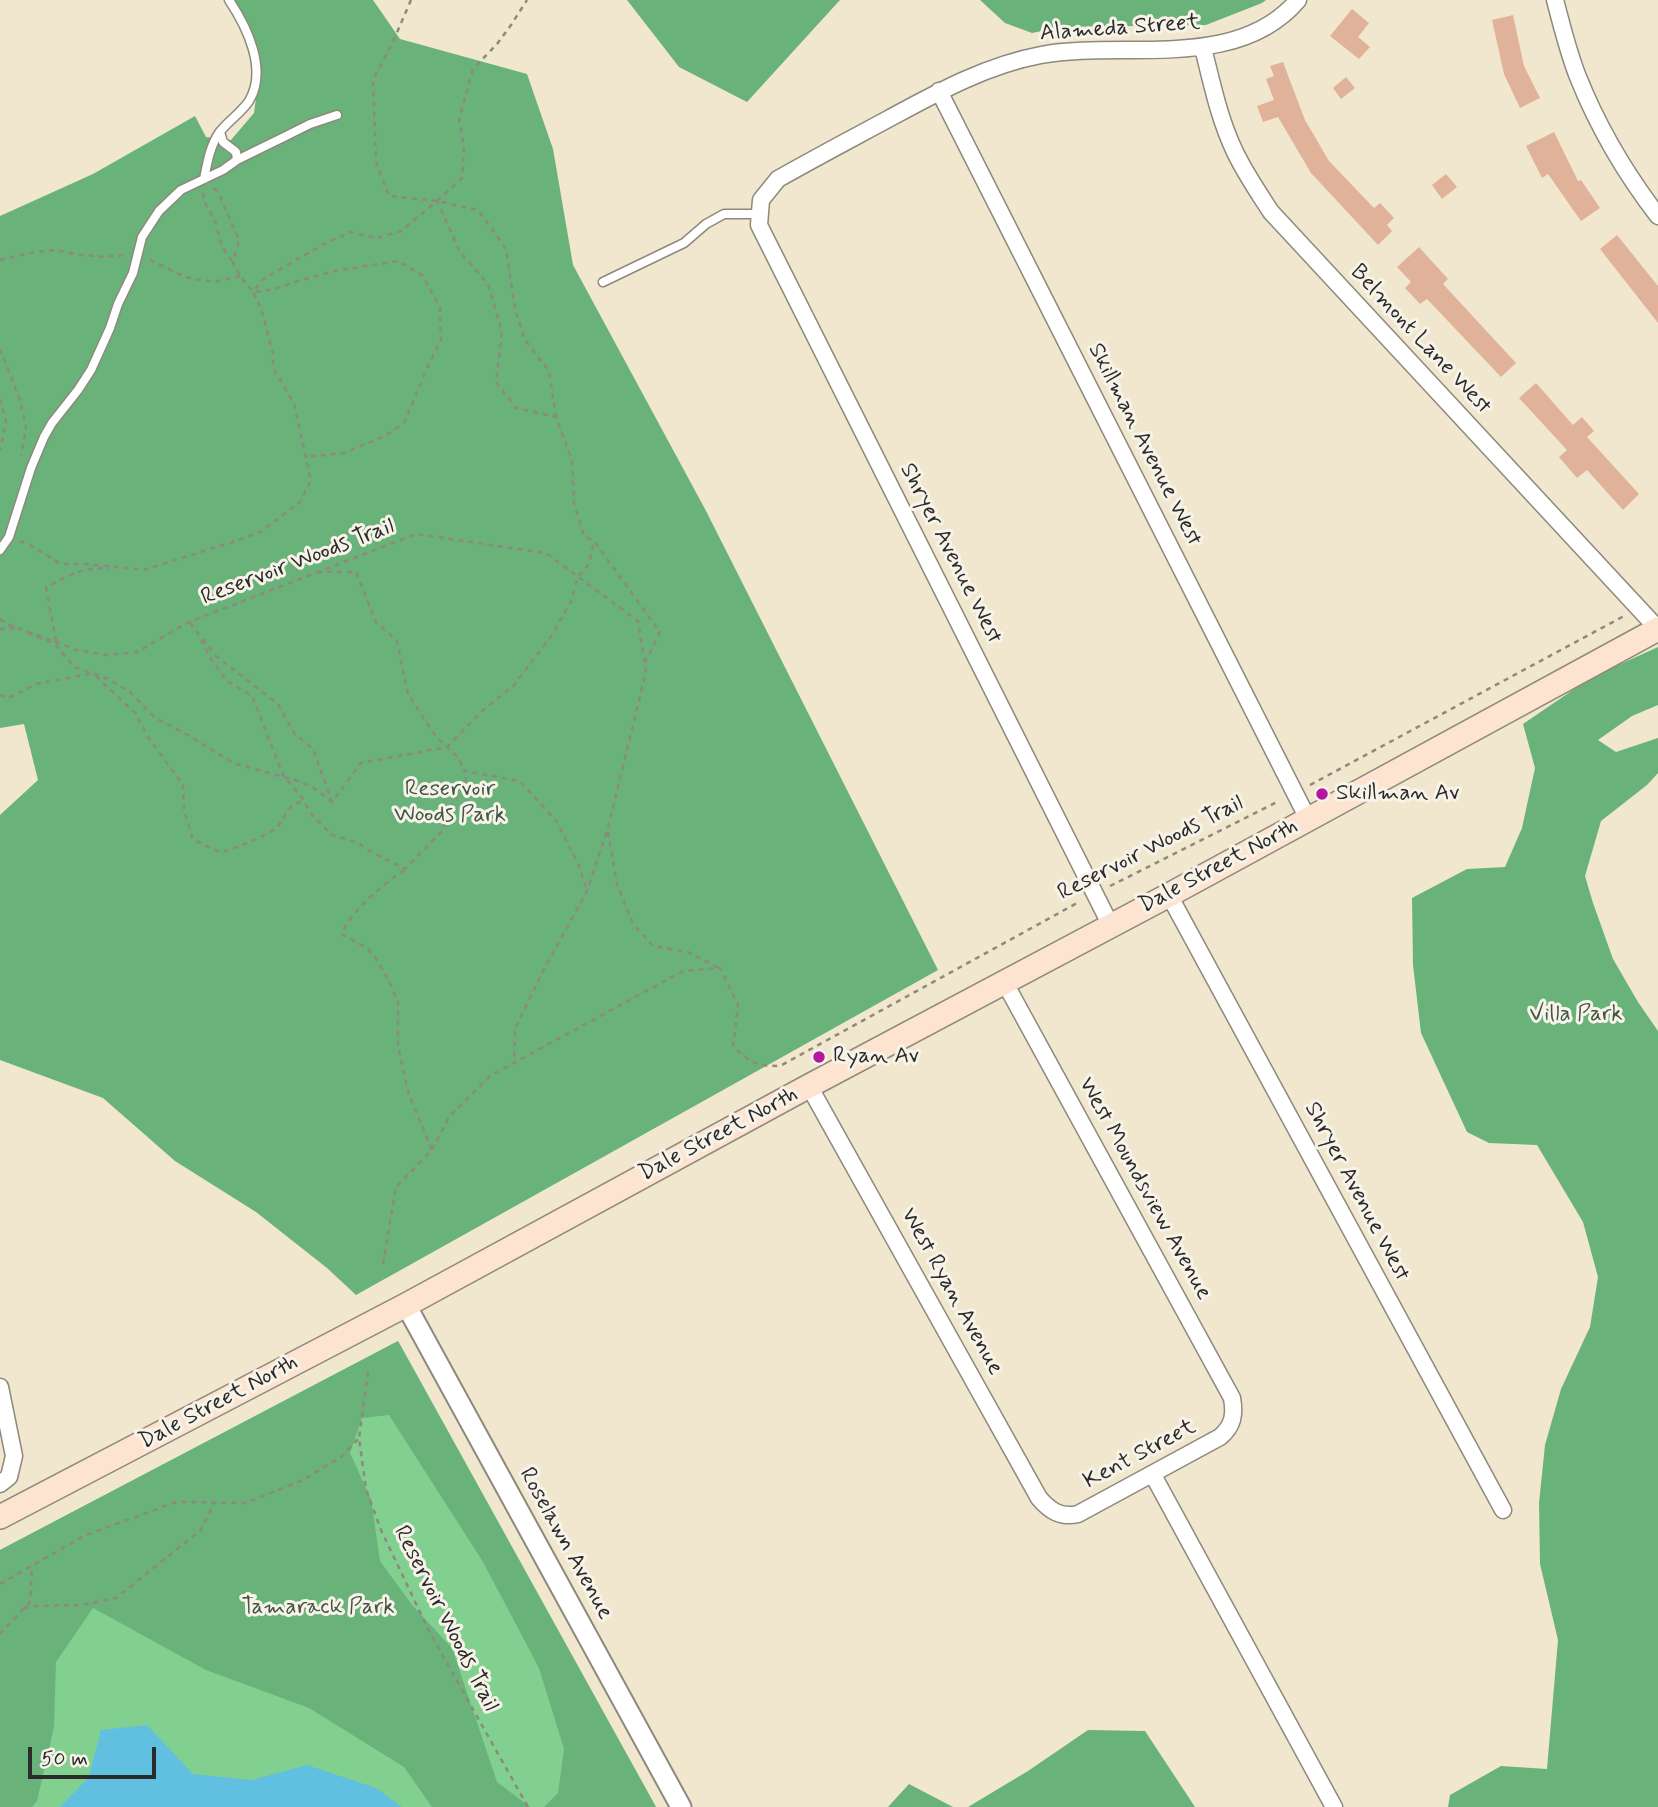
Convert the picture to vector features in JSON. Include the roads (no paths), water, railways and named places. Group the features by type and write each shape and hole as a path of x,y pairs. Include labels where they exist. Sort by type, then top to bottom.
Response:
{"main road":[{"name":"Dale Street North","path":"0,1517 406,1305 1658,629"}],"street":[{"name":"Alameda Street","path":"760,207 778,179 939,91 1004,64 1041,55 1076,51 1203,48 1255,33 1276,20 1298,0"},
{"path":"1555,0 1578,77 1597,119 1626,171 1658,216"},
{"name":"Belmont Lane West","path":"1203,48 1234,150 1252,185 1271,212 1658,629"},
{"name":"Skillman Avenue West","path":"939,91 1308,819"},
{"name":"Shryer Avenue West","path":"760,207 760,225 1111,926"},
{"name":"Shryer Avenue West","path":"1169,895 1503,1510"},
{"name":"West Moundsview Avenue","path":"1005,983 1232,1398 1233,1420"},
{"name":"West Ryan Avenue","path":"809,1086 1039,1498 1060,1514"},
{"name":"Roselawn Avenue","path":"406,1305 681,1807"},
{"path":"0,1387 14,1456 4,1480"},
{"name":"Kent Street","path":"1060,1514 1078,1514 1153,1475 1220,1437 1228,1431 1233,1420"},
{"path":"1153,1475 1334,1807"}],"lane":[{"path":"204,179 209,156 220,132 249,101 256,77 253,50 229,0"},
{"path":"0,550 9,537 44,437 91,370 133,273 142,237 159,211 181,190 310,124 337,115"},
{"path":"220,132 223,142 236,152 237,160"},
{"path":"604,282 684,243 706,224 724,214 760,207"}],"water":[{"path":"147,1725 193,1774 252,1780 307,1765 376,1788 402,1807 60,1807 89,1777 101,1730"}],"place":[{"name":"Skillman Av","path":"1322,794"},
{"name":"Ryan Av","path":"819,1057"}],"park label":[{"name":"Reservoir Woods Park","path":"450,803"},
{"name":"Villa Park","path":"1576,1015"},
{"name":"Tamarack Park","path":"318,1608"}]}
